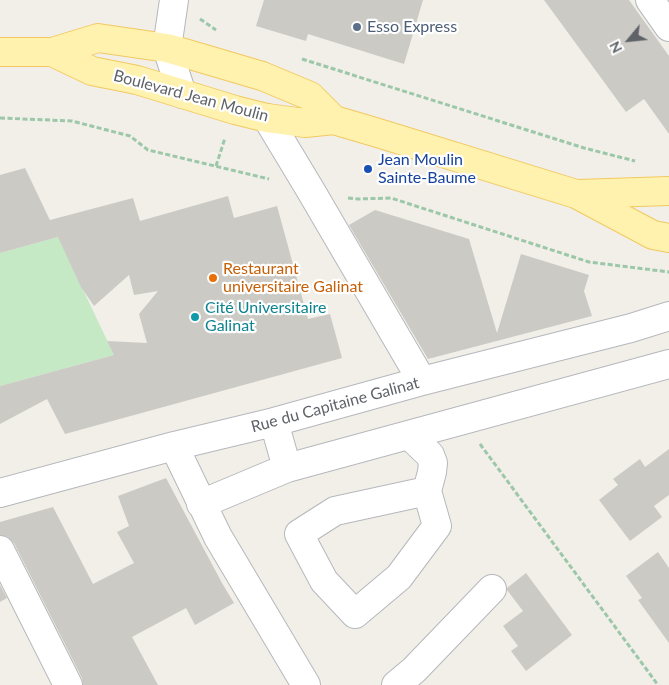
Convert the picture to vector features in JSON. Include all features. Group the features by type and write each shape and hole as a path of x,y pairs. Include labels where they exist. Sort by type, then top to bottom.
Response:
{"main road":[{"name":"Boulevard Jean Moulin","path":"0,52 52,52 98,38 167,48 262,76 310,96 334,120"},
{"name":"Boulevard Jean Moulin","path":"52,52 92,71 137,80 266,118 305,123 334,120 576,194 653,235 669,238"},
{"name":"Boulevard Jean Moulin","path":"576,194 669,191"}],"street":[{"path":"174,0 167,48 182,94"},
{"path":"650,0 669,27"},
{"path":"266,118 312,191 422,381"},
{"name":"Rue du Capitaine Galinat","path":"0,493 174,446 274,422 422,381 631,328 669,316"},
{"path":"201,504 287,468 669,364"},
{"path":"274,422 287,468"},
{"path":"409,435 430,456 433,463 428,491 437,526 399,577 355,614 324,581 299,534 334,511 428,491"},
{"path":"174,446 218,537 306,685"},
{"path":"0,550 68,685"},
{"path":"396,685 414,670 492,588"}],"path":[{"path":"198,17 218,32"},
{"path":"294,56 584,148 637,162"},
{"path":"0,118 72,121 130,136 148,150 276,180"},
{"path":"358,199 391,198 589,262 669,272"},
{"path":"463,420 658,685"}],"green space":[{"path":"58,237 114,355 0,386 0,253"}],"building":[{"path":"264,0 423,0 404,64 308,34 306,41 256,26"},
{"path":"544,0 629,0 669,56 669,134 644,99 626,112"},
{"path":"25,168 58,237 0,253 0,175"},
{"path":"228,196 234,218 277,206 308,319 330,314 342,358 65,434 47,399 0,424 0,386 114,355 107,341 147,343 139,314 158,291 134,295 129,275 94,306 81,287 50,220 133,198 140,221"},
{"path":"375,210 469,239 497,333 521,254 589,275 584,291 592,316 428,359 349,225"},
{"path":"669,449 669,495 654,506 662,517 630,541 599,500 618,485 613,479 640,459 645,467"},
{"path":"166,478 234,603 195,625 186,608 132,637 158,685 83,685 82,678 14,543 8,537 0,535 0,522 53,507 93,584 134,563 117,532 129,526 118,496"},
{"path":"658,552 669,568 669,643 638,600 642,598 626,576"},
{"path":"526,573 572,635 526,671 511,651 518,646 503,626 523,611 507,588"},
{"path":"0,585 7,598 0,602"}],"place":[{"name":"Esso Express","path":"357,27"},
{"name":"Jean Moulin Sainte-Baume","path":"368,169"},
{"name":"Restaurant universitaire Galinat","path":"213,278"},
{"name":"Cité Universitaire Galinat","path":"195,317"}]}
